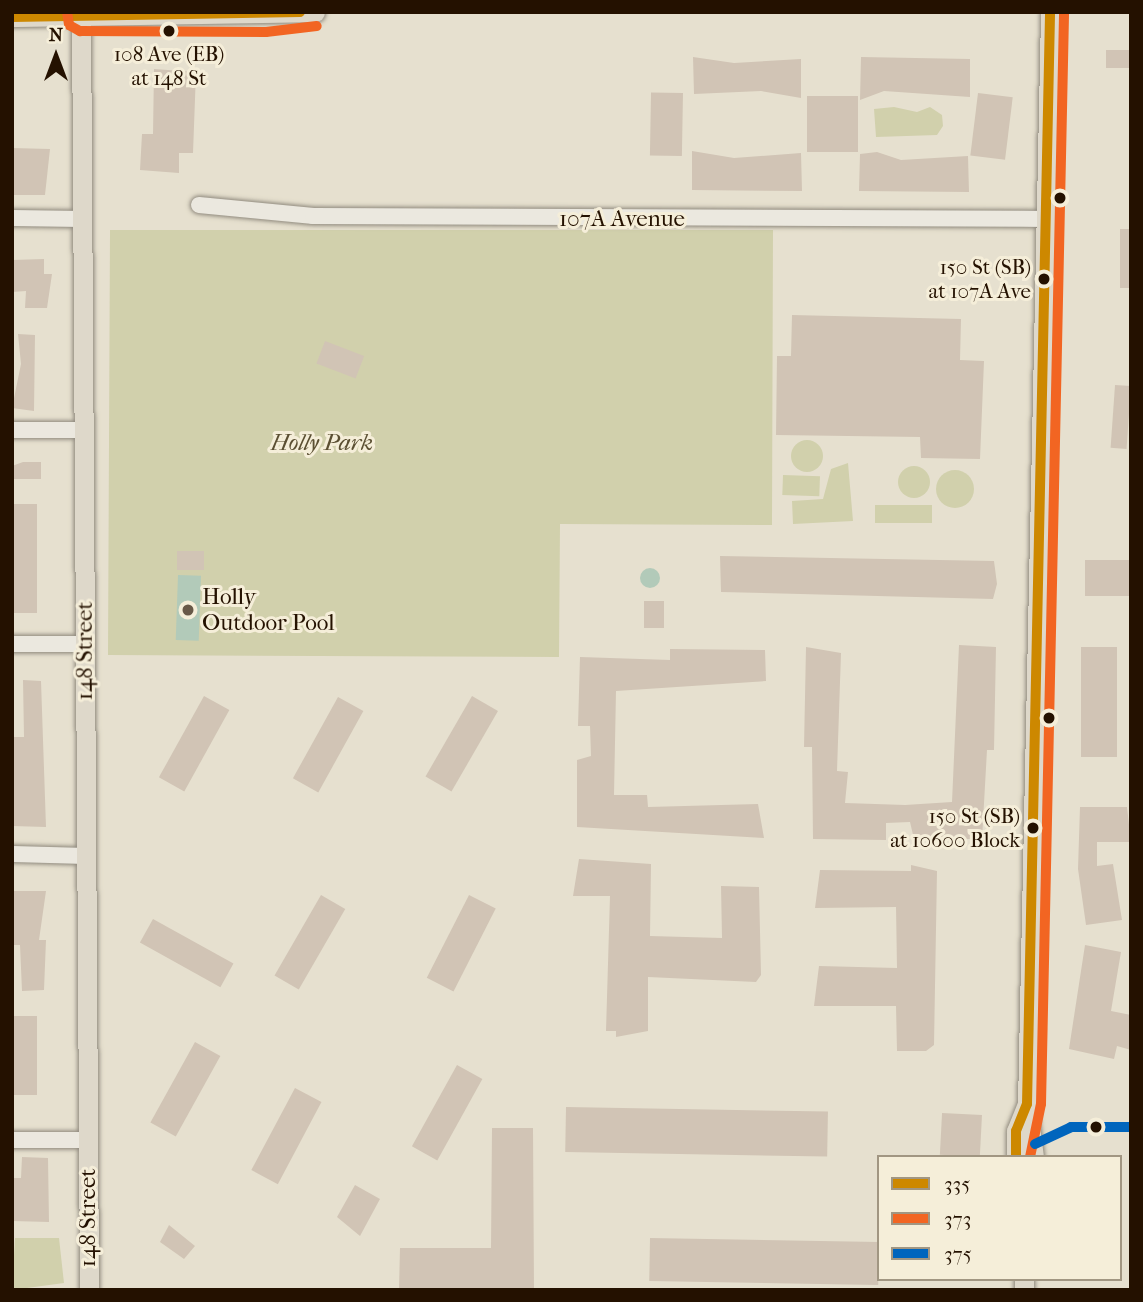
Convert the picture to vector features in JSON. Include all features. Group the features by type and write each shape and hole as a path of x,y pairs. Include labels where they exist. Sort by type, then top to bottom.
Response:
{"main road":[{"path":"12,17 315,12"},
{"path":"1034,1155 1027,1104 1051,12"},
{"name":"148 Street","path":"81,15 89,1290"},
{"path":"1016,1155 1016,1131 1027,1104"}],"street":[{"name":"107A Avenue","path":"199,205 313,216 1046,219"},
{"path":"12,218 82,219"},
{"path":"12,430 84,430"},
{"path":"12,644 85,644"},
{"path":"12,854 87,856"},
{"path":"12,1140 88,1140"}],"green space":[{"path":"894,107 917,112 930,107 942,115 943,126 937,135 876,137 874,109"},
{"name":"Holly Park","path":"110,230 773,230 772,525 560,524 559,657 108,655"},
{"path":"807,440 818,445 823,456 818,467 807,472 796,467 791,456 796,445"},
{"path":"848,463 853,521 793,524 792,501 823,499 831,469"},
{"path":"914,466 926,470 930,482 926,494 914,498 902,494 898,482 902,470"},
{"path":"955,470 968,476 974,489 968,502 955,508 942,502 936,489 942,476"},
{"path":"783,475 820,476 819,496 782,495"},
{"path":"875,505 932,505 932,523 875,523"},
{"path":"15,1238 59,1238 64,1283 12,1290"}],"shaded area":[{"path":"650,568 657,571 660,578 657,585 650,588 643,585 640,578 643,571"},
{"path":"178,575 201,576 199,641 176,640"}],"building":[{"path":"1106,50 1131,50 1131,68 1106,68"},
{"path":"693,57 734,63 801,59 801,98 761,91 694,94"},
{"path":"861,57 970,59 970,97 884,91 860,100"},
{"path":"154,69 196,72 193,153 179,153 179,173 140,170 142,134 153,134"},
{"path":"651,92 683,93 682,156 650,155"},
{"path":"978,93 1013,97 1005,160 970,156"},
{"path":"807,96 858,96 858,152 807,152"},
{"path":"12,148 50,149 45,195 12,195"},
{"path":"692,151 734,158 801,153 802,191 692,190"},
{"path":"877,152 901,160 968,156 969,192 859,191 860,154"},
{"path":"1120,229 1131,229 1131,288 1120,288"},
{"path":"44,259 44,274 52,274 47,308 25,308 26,291 12,292 12,260"},
{"path":"792,315 961,319 960,360 984,361 980,459 921,458 920,437 776,435 777,356 791,356"},
{"path":"18,334 35,335 34,411 12,408 21,364"},
{"path":"325,341 364,356 356,378 316,363"},
{"path":"1115,385 1131,386 1127,449 1111,448"},
{"path":"23,462 41,462 41,479 12,479 12,466"},
{"path":"14,504 37,504 37,613 14,613"},
{"path":"177,551 204,551 204,570 177,570"},
{"path":"720,556 994,561 997,584 993,599 721,592"},
{"path":"1085,560 1131,560 1131,596 1085,596"},
{"path":"644,601 664,601 664,628 644,628"},
{"path":"959,645 996,647 994,750 987,750 982,839 914,839 910,822 886,823 886,840 813,839 812,747 804,747 806,647 841,653 837,771 848,772 845,803 905,805 952,802"},
{"path":"1081,647 1117,647 1117,757 1081,757"},
{"path":"670,649 765,650 766,681 616,691 614,795 647,795 648,807 758,804 764,838 577,827 577,760 591,756 590,726 578,726 580,657 670,660"},
{"path":"23,680 41,681 46,827 12,826 12,737 24,737"},
{"path":"204,696 229,710 184,791 159,777"},
{"path":"472,696 498,711 451,792 426,777"},
{"path":"338,697 363,711 318,792 293,778"},
{"path":"1080,807 1127,807 1131,842 1097,842 1097,866 1113,864 1122,920 1086,925 1078,869"},
{"path":"579,859 651,864 650,936 722,938 721,886 759,887 761,975 756,982 648,977 648,1031 616,1037 616,1031 606,1031 610,896 573,896"},
{"path":"911,865 937,871 934,1045 926,1051 897,1051 896,1006 814,1006 819,966 897,968 896,907 815,908 820,870 911,871"},
{"path":"12,891 46,891 39,940 46,940 44,990 22,991 20,945 12,945"},
{"path":"321,895 345,909 299,990 274,976"},
{"path":"469,895 496,909 454,991 427,978"},
{"path":"153,919 233,964 220,987 140,943"},
{"path":"1085,945 1121,952 1111,1011 1131,1015 1131,1050 1117,1046 1114,1059 1069,1049"},
{"path":"12,1016 37,1016 37,1095 12,1095"},
{"path":"195,1042 220,1056 176,1137 150,1122"},
{"path":"457,1065 482,1079 437,1160 412,1146"},
{"path":"295,1088 321,1102 278,1184 251,1170"},
{"path":"566,1107 828,1112 827,1157 565,1152"},
{"path":"942,1113 982,1115 980,1155 940,1155"},
{"path":"492,1128 533,1128 534,1289 399,1290 400,1248 491,1248"},
{"path":"22,1157 48,1158 49,1222 12,1221 12,1178 21,1178"},
{"path":"355,1185 380,1199 360,1236 337,1217"},
{"path":"169,1225 195,1246 184,1259 160,1242"},
{"path":"650,1238 877,1242 878,1285 649,1281"}],"transit line":[{"name":"373","path":"67,12 69,25 80,31 266,32 317,26"},
{"name":"335","path":"12,17 300,12"},
{"name":"335","path":"1016,1155 1016,1131 1027,1104 1050,12"},
{"name":"373","path":"1030,1155 1041,1104 1064,12"},
{"name":"375","path":"1035,1144 1071,1127 1131,1127"}],"place":[{"name":"108 Ave (EB) at 148 St","path":"169,31"},
{"name":"150 St (SB) at 107A Ave","path":"1044,279"},
{"name":"Holly Outdoor Pool","path":"188,610"},
{"name":"150 St (SB) at 10600 Block","path":"1033,828"}]}
